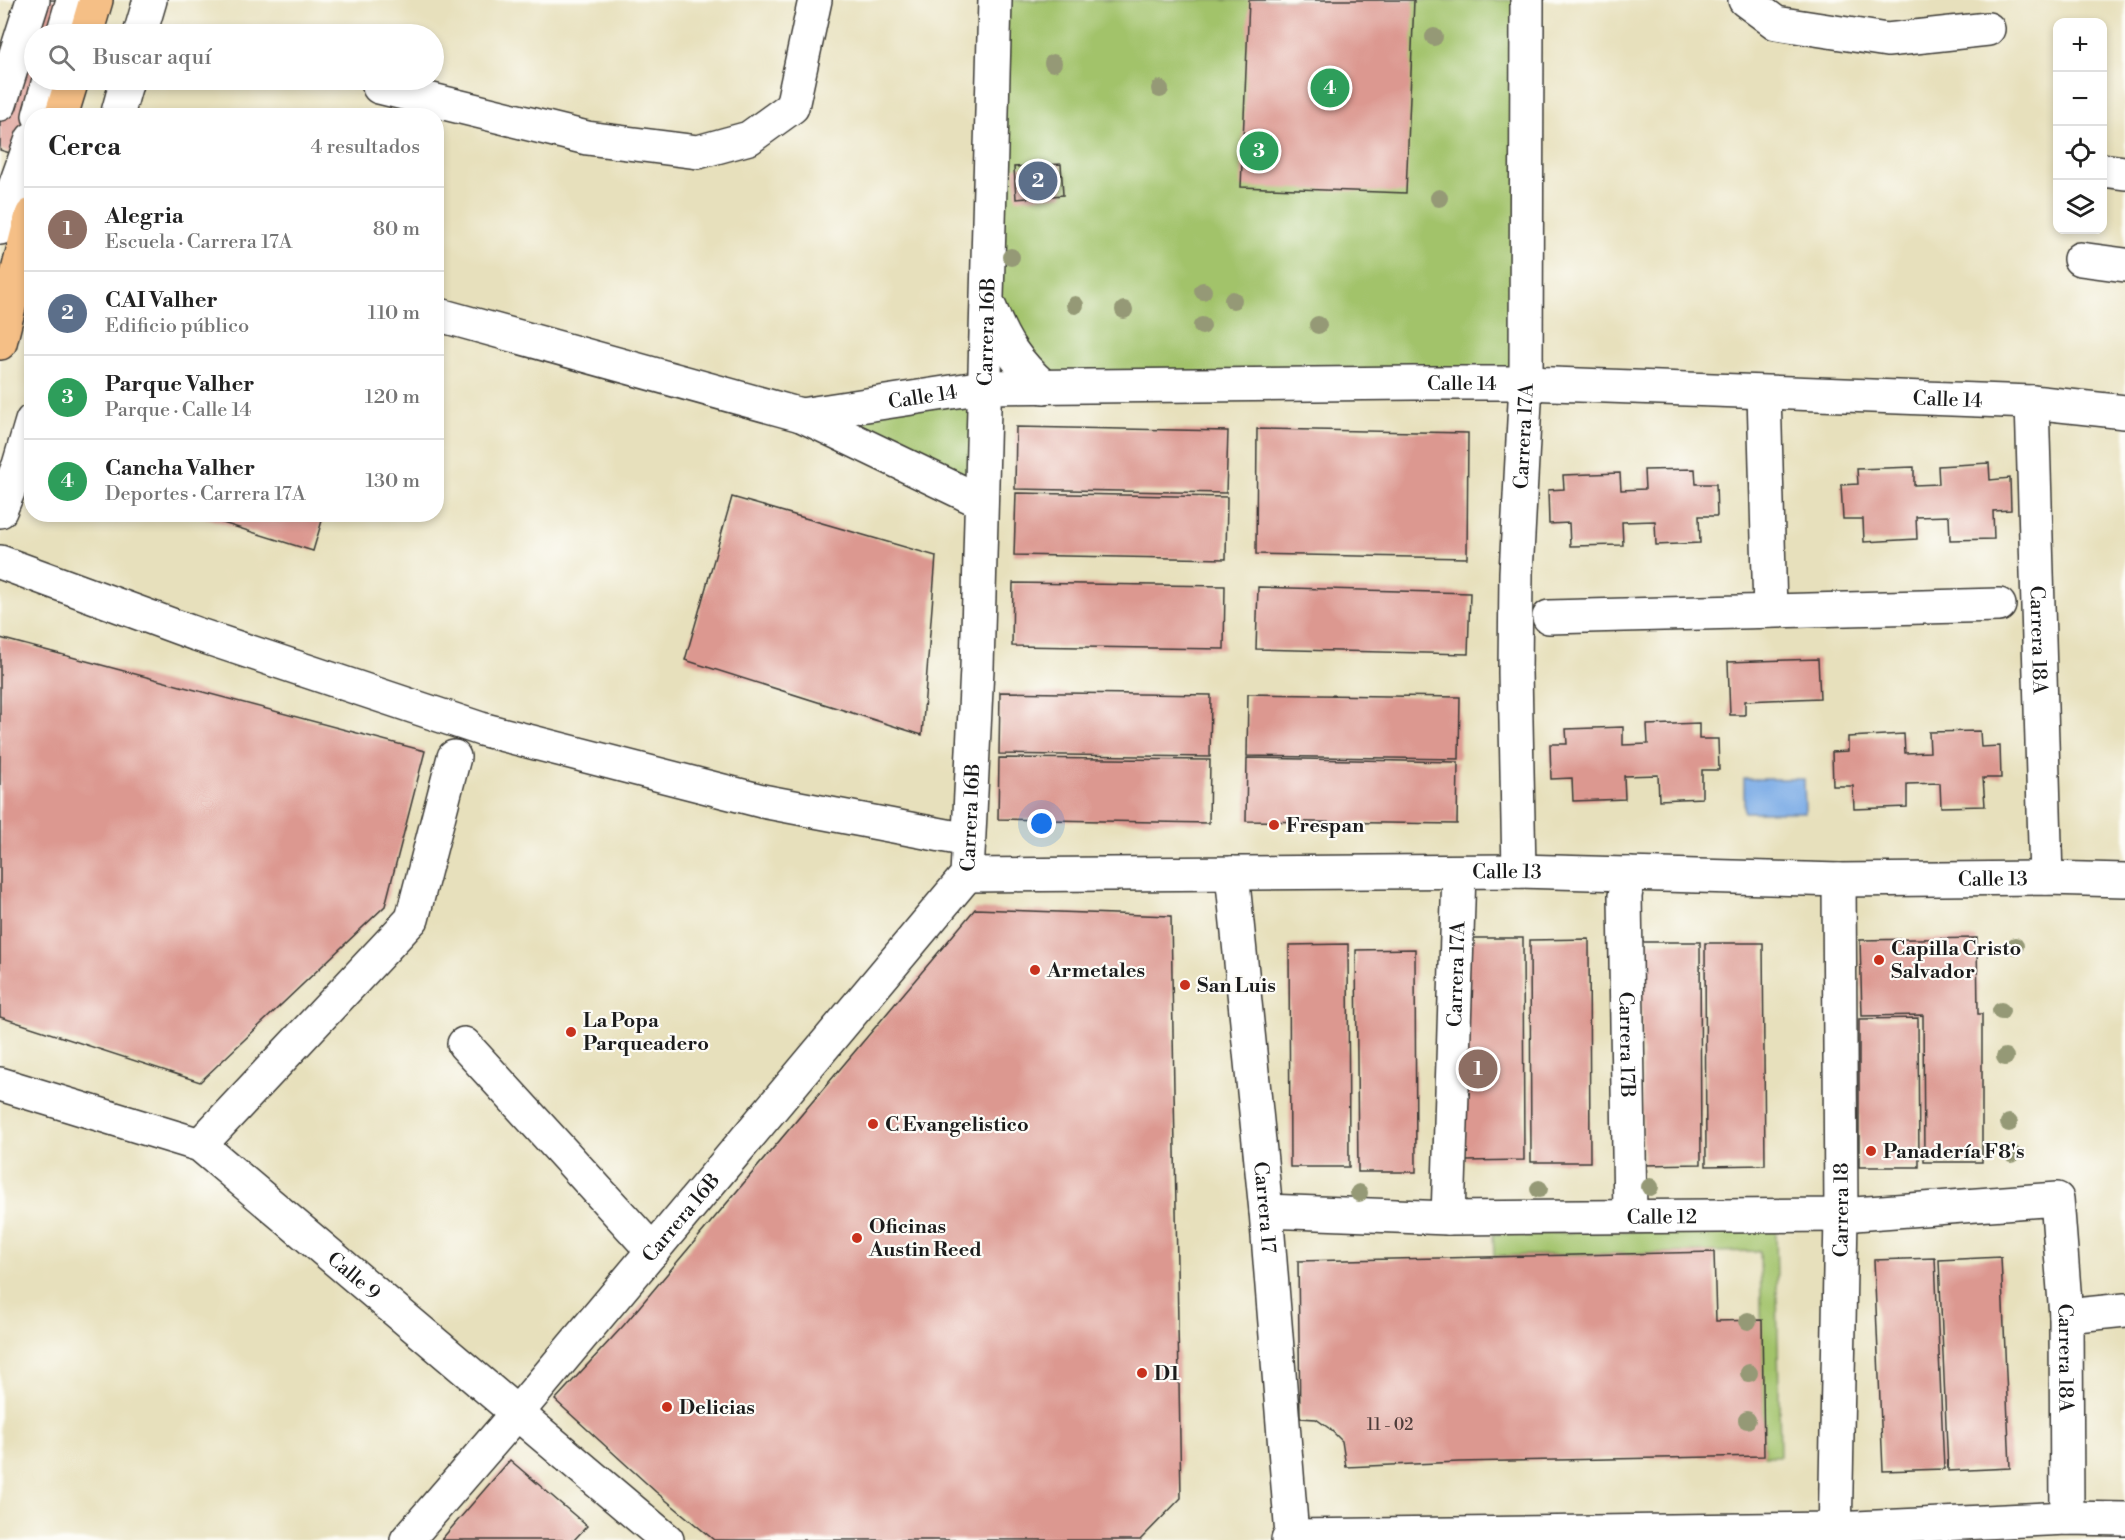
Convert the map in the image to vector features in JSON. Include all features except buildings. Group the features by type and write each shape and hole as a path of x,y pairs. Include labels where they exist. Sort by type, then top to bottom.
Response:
{"main road":[{"path":"89,24 96,0"},
{"path":"63,108 69,90"},
{"path":"0,343 24,247"}],"street":[{"path":"25,24 33,0"},
{"path":"66,24 73,0"},
{"path":"143,24 150,0"},
{"path":"391,90 587,138 698,152 749,138 792,107 815,0"},
{"name":"Carrera 16B","path":"407,1540 517,1413 967,875 977,668 995,0"},
{"name":"Carrera 17A","path":"1519,871 1515,650 1516,573 1526,384 1527,0"},
{"path":"1745,0 1776,23 1887,40 1988,29"},
{"path":"0,104 24,28"},
{"path":"41,108 46,90"},
{"path":"119,108 124,90"},
{"path":"0,228 24,161"},
{"path":"2107,171 2125,173"},
{"path":"2080,259 2125,265"},
{"path":"987,301 1001,336 1011,353 1024,369 1044,387"},
{"name":"Calle 14","path":"444,316 801,415 980,501"},
{"name":"Calle 14","path":"801,415 984,387 1526,384 2032,402 2125,412"},
{"path":"1764,393 1770,611"},
{"name":"Carrera 18A","path":"2032,402 2046,878"},
{"path":"0,511 24,451"},
{"path":"0,562 196,634 482,729 762,801 968,840"},
{"path":"1549,617 1999,605"},
{"path":"200,1145 412,919 454,757"},
{"name":"Calle 13","path":"967,875 1519,871 1839,880 2046,878 2125,880"},
{"name":"Carrera 17A","path":"1448,1218 1459,872"},
{"name":"Carrera 17","path":"1232,873 1266,1211 1293,1539"},
{"name":"Carrera 17B","path":"1629,874 1625,896 1630,1215"},
{"name":"Carrera 18","path":"1835,1535 1841,1215 1839,880"},
{"path":"464,1044 652,1251"},
{"name":"Calle 9","path":"0,1084 200,1145 667,1540"},
{"name":"Carrera 18A","path":"2057,1199 2066,1316 2067,1518"},
{"name":"Calle 12","path":"1266,1211 1448,1218 1841,1215 2057,1199"},
{"path":"2066,1316 2125,1310"},
{"path":"1293,1539 1835,1535 2067,1518 2125,1519"}],"green space":[{"path":"995,0 1527,0 1526,383 985,387 980,501 801,415 984,387"},
{"path":"1776,1228 1780,1456 1764,1456 1760,1251 1494,1256 1493,1234"}],"water":[{"path":"1744,779 1804,779 1805,812 1744,812"}],"place":[{"name":"Cancha Valher","path":"1330,88"},
{"name":"Parque Valher","path":"1259,151"},
{"name":"CAI Valher","path":"1038,181"},
{"name":"Frespan","path":"1274,825"},
{"name":"Capilla Cristo Salvador","path":"1879,960"},
{"name":"Armetales","path":"1035,970"},
{"name":"San Luis","path":"1185,985"},
{"name":"La Popa Parqueadero","path":"571,1032"},
{"name":"Alegria","path":"1478,1069"},
{"name":"C Evangelistico","path":"873,1124"},
{"name":"Panadería F8's","path":"1871,1151"},
{"name":"Oficinas Austin Reed","path":"857,1238"},
{"name":"D1","path":"1142,1373"},
{"name":"Delicias","path":"667,1407"}]}
